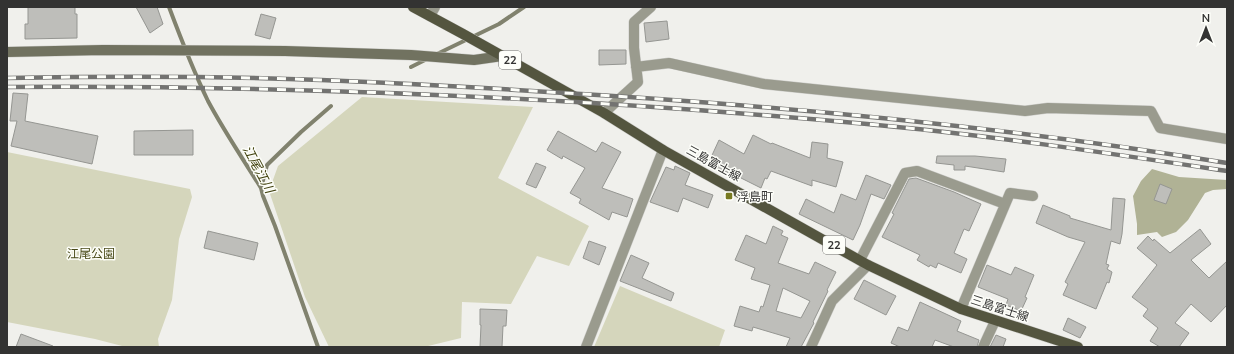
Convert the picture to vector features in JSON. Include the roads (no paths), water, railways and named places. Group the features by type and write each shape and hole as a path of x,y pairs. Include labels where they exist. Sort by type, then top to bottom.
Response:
{"main road":[{"name":"三島富士線","path":"414,7 604,113 663,150 864,262 961,309 1078,347"}],"street":[{"path":"430,16 435,7"},
{"path":"604,113 638,82 634,22 651,7"},
{"path":"7,52 103,50 277,51 421,56 474,60 502,56"},
{"path":"636,67 669,63 764,84 1025,111 1048,108 1151,111 1160,128 1227,138"},
{"path":"586,347 663,150"},
{"path":"811,347 832,301 864,262 905,173 917,171 1005,204"},
{"path":"961,309 1010,193 1033,196"},
{"path":"983,347 995,321"}],"waterway":[{"name":"江尾江川","path":"169,7 187,54 208,101 261,188 318,347"},
{"path":"437,54 499,24 524,7"},
{"path":"411,67 427,59"},
{"path":"261,188 267,165 301,132 331,106"}],"railway":[{"path":"7,78 164,77 349,81 633,97 888,118 1058,138 1227,163"},
{"path":"7,87 222,88 330,91 545,100 652,107 867,124 957,133 1227,171"}],"place":[{"name":"浮島町","path":"729,196"}],"park label":[{"name":"江尾公園","path":"91,253"}]}
